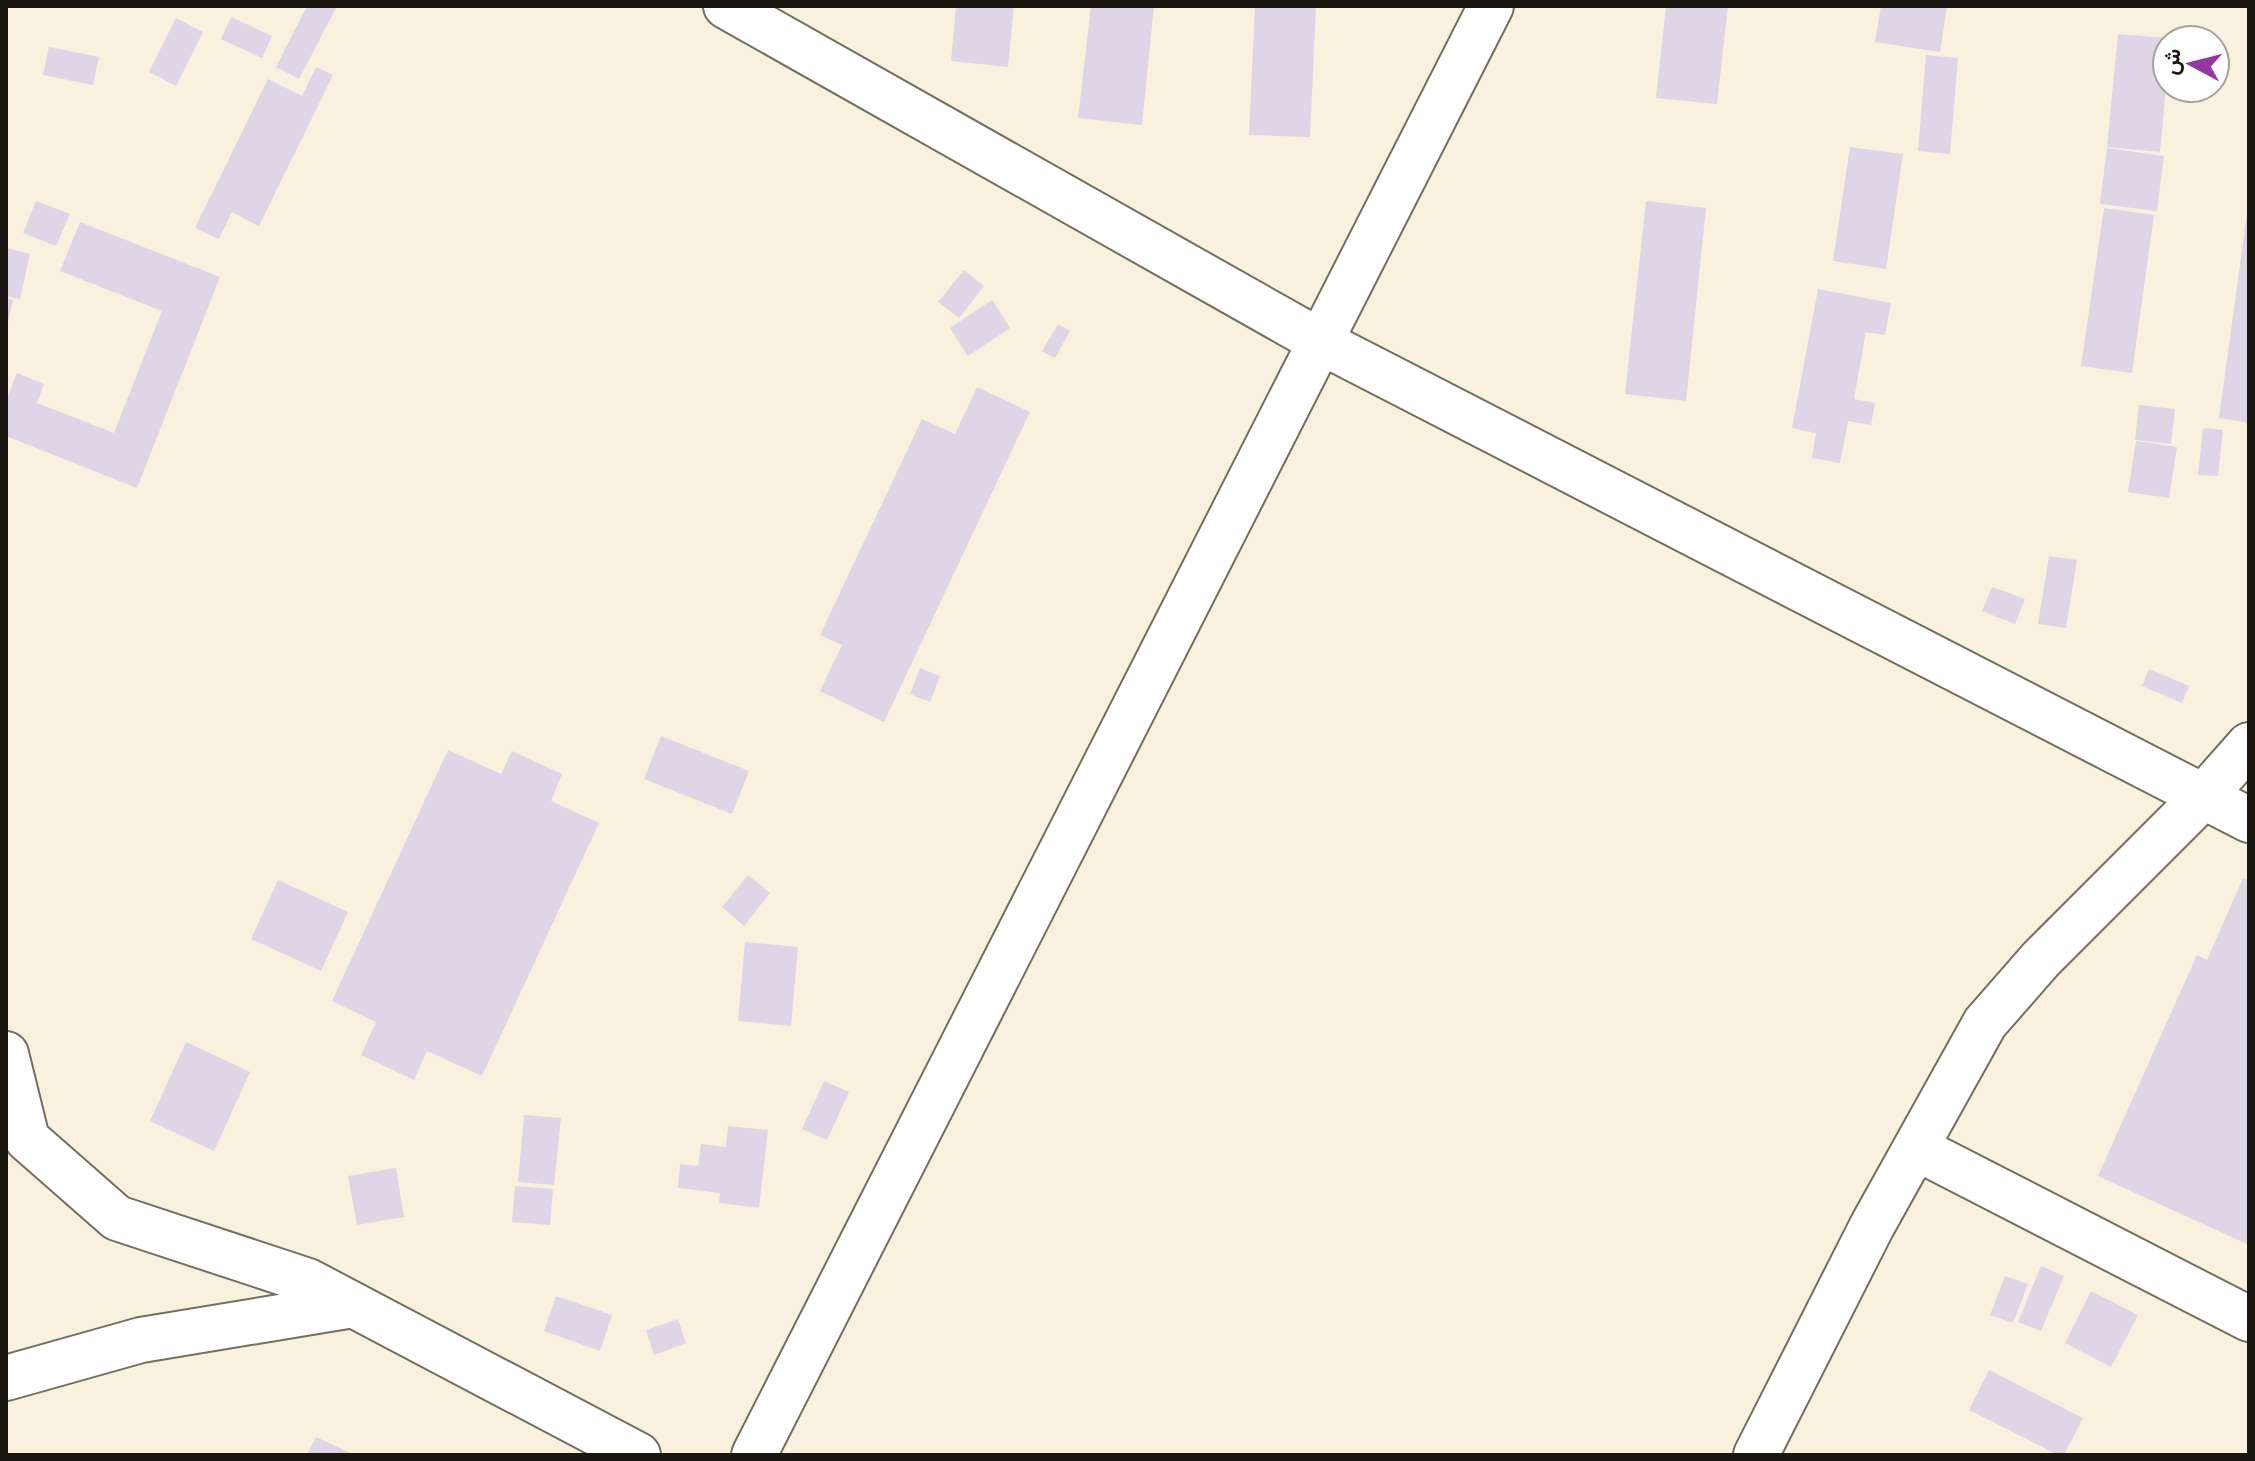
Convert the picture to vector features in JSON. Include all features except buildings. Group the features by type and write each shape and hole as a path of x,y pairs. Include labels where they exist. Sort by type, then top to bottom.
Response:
{"street":[{"path":"726,6 1321,342 2249,820"},
{"path":"754,1455 1491,6"},
{"path":"1756,1455 1872,1226 1985,1023 2041,959 2203,797 2249,745"},
{"path":"6,1054 27,1139 117,1218 308,1281 638,1455"},
{"path":"1916,1148 2249,1319"},
{"path":"6,1378 141,1340 353,1305"}]}
